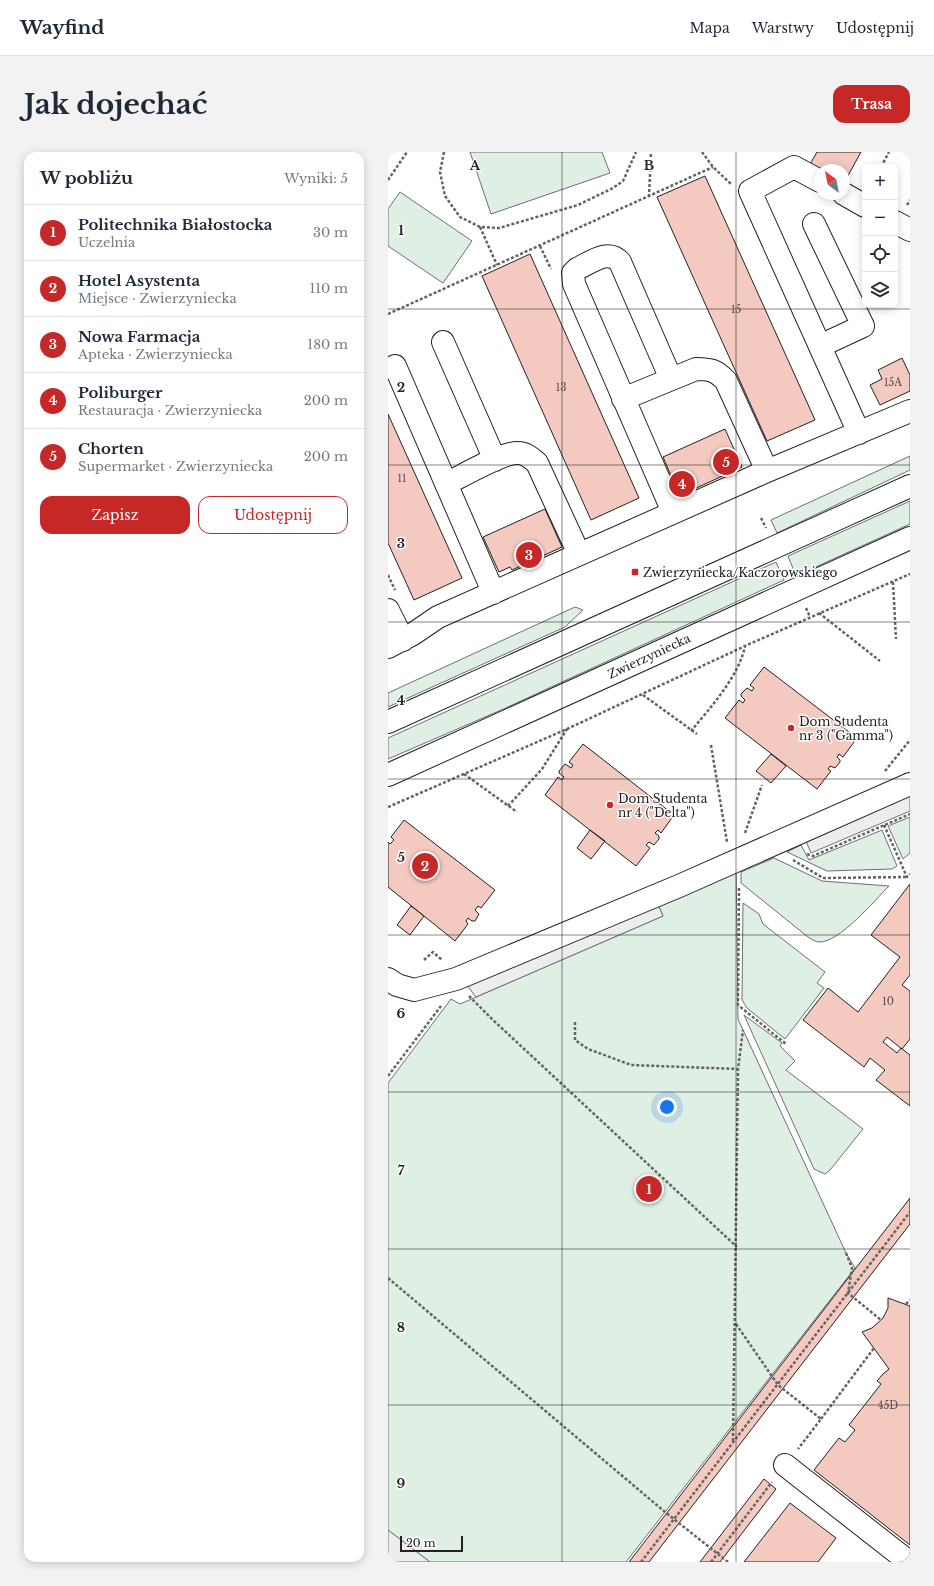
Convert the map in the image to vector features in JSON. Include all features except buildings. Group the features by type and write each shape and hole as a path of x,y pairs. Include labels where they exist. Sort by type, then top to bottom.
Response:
{"street":[{"path":"814,178 794,167 750,191 859,432"},
{"path":"850,197 862,204"},
{"path":"814,224 864,326 820,346"},
{"path":"898,224 910,230"},
{"path":"671,379 620,262 616,257 607,255 573,272 572,277 574,284 673,512"},
{"path":"443,342 494,460"},
{"path":"395,366 489,582 492,593"},
{"path":"623,399 696,369 708,369 718,373 726,381 767,471"},
{"path":"388,610 395,643 438,618 492,593 767,471 910,411"},
{"path":"446,484 505,455 518,453 528,455 537,463 579,554"},
{"path":"388,722 910,486"},
{"name":"Zwierzyniecka","path":"388,775 910,538"},
{"path":"388,979 397,985 414,990 452,972 721,867 910,784"},
{"path":"785,1465 909,1562"}],"path":[{"path":"388,180 407,152"},
{"path":"444,152 440,172 445,196 460,217 480,227 499,228 578,205 613,188 623,181 636,152"},
{"path":"649,197 651,152"},
{"path":"388,314 713,167 702,152"},
{"path":"883,164 889,152"},
{"path":"480,227 498,265"},
{"path":"388,807 567,729 643,695 745,646 910,574"},
{"path":"893,582 896,639"},
{"path":"819,613 880,661"},
{"path":"691,731 716,702 742,658 745,646"},
{"path":"643,695 697,734"},
{"path":"508,806 542,768 567,729"},
{"path":"884,772 910,740"},
{"path":"711,745 727,842 721,867"},
{"path":"464,774 517,812"},
{"path":"744,835 762,785"},
{"path":"884,825 907,877"},
{"path":"792,859 823,878 907,877 910,874"},
{"path":"740,888 738,1005 786,1044"},
{"path":"424,960 433,952 452,972 471,1000 737,1247"},
{"path":"388,1076 443,1004"},
{"path":"575,1022 575,1040 588,1049 631,1065 738,1069"},
{"path":"733,1442 736,1323 738,1069 743,1030"},
{"path":"641,1562 910,1212"},
{"path":"846,1253 852,1268 848,1293"},
{"path":"388,1278 674,1519 728,1562"},
{"path":"848,1293 881,1320"},
{"path":"906,1304 910,1300"},
{"path":"736,1323 778,1384 821,1419"},
{"path":"711,1562 874,1348"}],"green space":[{"path":"470,152 602,152 610,173 491,214"},
{"path":"400,192 472,241 443,283 388,246 388,209"},
{"path":"910,456 910,470 777,533 771,520"},
{"path":"910,501 910,524 796,576 788,556"},
{"path":"776,562 784,580 499,711 388,759 388,738"},
{"path":"575,607 583,610 565,627 388,707 388,693"},
{"path":"910,817 910,853 903,859 888,826"},
{"path":"882,830 897,866 892,869 827,871 787,852 801,845 809,860"},
{"path":"774,858 822,881 889,886 856,920 836,936 818,942 808,937 741,883 741,872"},
{"path":"736,861 738,1019 846,1253 855,1268 626,1562 430,1562 388,1530 388,1083 451,999 460,1004 663,916 657,902 670,902 679,886"},
{"path":"743,903 759,914 763,924 825,972 817,983 824,988 785,1039 747,1008 742,1000"},
{"path":"744,1015 782,1043 780,1046 795,1061 786,1070 863,1129 830,1170 825,1174 814,1169"}],"shaded area":[{"path":"910,794 910,811 811,853 805,839"},
{"path":"657,902 663,916 476,997 466,984"},
{"path":"388,1530 430,1562 388,1562"}],"place":[{"name":"Chorten","path":"726,462"},
{"name":"Poliburger","path":"682,484"},
{"name":"Nowa Farmacja","path":"529,555"},
{"name":"Zwierzyniecka/Kaczorowskiego","path":"635,572"},
{"name":"Dom Studenta nr 3 (\"Gamma\")","path":"791,728"},
{"name":"Dom Studenta nr 4 (\"Delta\")","path":"610,805"},
{"name":"Hotel Asystenta","path":"425,866"},
{"name":"Politechnika Białostocka","path":"649,1189"}]}
